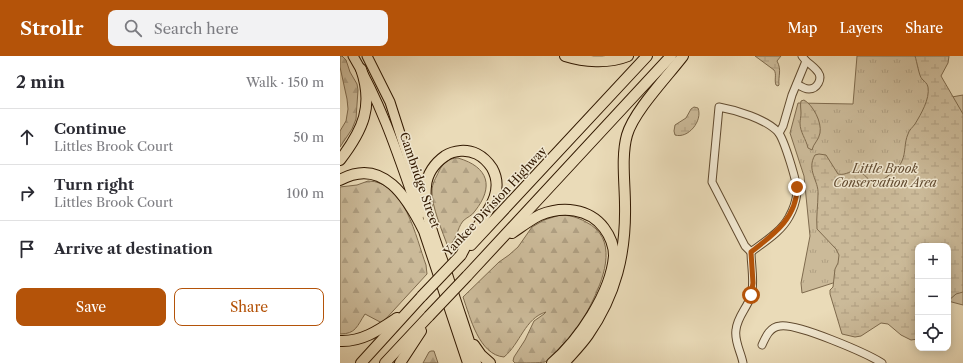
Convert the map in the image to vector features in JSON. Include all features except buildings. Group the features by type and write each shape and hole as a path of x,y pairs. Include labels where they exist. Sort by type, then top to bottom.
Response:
{"highway":[{"path":"565,56 581,60 598,61 615,60 628,56"},
{"name":"Yankee Division Highway","path":"361,363 647,56"},
{"path":"385,363 671,56"},
{"path":"564,363 587,336 599,316 615,282 625,236 626,215 624,150 629,130 643,107 683,56"},
{"path":"340,160 358,134 365,116 367,90 361,69"},
{"path":"428,229 426,192 427,180 432,170 441,159 454,152 470,152 481,156 489,163 494,173 496,192 490,208 473,233 461,255"},
{"path":"340,180 353,174 365,173 380,177 390,182 403,194 416,216 428,229"},
{"path":"498,242 540,215 548,212 567,210 576,210 593,217 599,222 610,238 614,255 607,283 600,300 579,333 552,363"},
{"name":"Cambridge Street","path":"428,229 476,363"},
{"name":"Cambridge Street","path":"428,229 468,363"},
{"path":"340,341 353,340 371,334 413,306"},
{"path":"400,363 418,337 429,316"},
{"path":"464,327 481,354 490,363"}],"main road":[{"name":"Cambridge Street","path":"353,56 361,69 385,120 428,229"},
{"name":"Cambridge Street","path":"367,56 390,102 428,229"}],"street":[{"path":"779,133 783,126 797,84 804,58 818,71 819,81 815,87 810,89 806,89 797,84"},
{"path":"742,363 736,341 736,330 738,319 751,295 753,283 751,252 745,246 712,182 719,107 753,117 779,133 795,180 797,193 795,203 789,217 776,233 751,252"},
{"path":"762,345 766,336 772,329 779,326 790,326 846,346 882,363"}],"green space":[{"path":"340,56 346,60 350,72 357,84 358,90 356,119 352,129 340,147 340,131 346,121 348,109 340,67"},
{"path":"755,56 781,56 777,61 780,70 778,86 775,83 774,70"},
{"name":"Little Brook Conservation Area","path":"857,56 933,56 935,100 963,95 963,305 951,302 951,243 915,243 915,249 871,286 833,283 802,293 801,283 810,236 804,176 790,133 798,103 853,104"},
{"path":"915,56 949,56 948,63 941,76 963,114 963,292 956,294 951,298 951,243 915,243 915,339 911,340 901,335 888,324 881,323 861,336 855,337 842,334 830,294 830,290 833,287 835,269 838,263 839,255 836,249 817,229 818,189 812,171 813,160 815,155 826,155 838,174 858,171 873,182 883,180 887,177 901,164 910,130 920,116 928,96 928,86 919,72"},
{"path":"804,100 814,110 820,124 819,135 812,150 808,148 800,126 801,101"},
{"path":"694,107 698,108 699,113 693,128 689,132 680,136 675,135 675,125 686,118 691,109"},
{"path":"458,158 468,162 482,172 486,186 485,194 481,202 474,213 463,221 454,241 448,247 435,211 432,188 442,166 449,160"},
{"path":"368,181 381,184 391,190 400,200 413,227 426,265 427,274 382,323 365,314 358,326 353,331 350,333 340,334 340,187 357,185"},
{"path":"560,215 567,215 586,222 596,229 602,237 606,258 601,280 593,300 579,326 552,356 545,362 515,363 513,361 514,357 525,340 534,321 546,312 539,315 528,325 510,352 504,357 495,355 488,350 482,342 472,324 463,297 499,262 518,247 532,227 544,220"},
{"path":"434,351 438,363 423,363 429,352"}],"route":[{"path":"751,295 753,283 751,252 776,233 789,217 795,203 797,187"}]}
